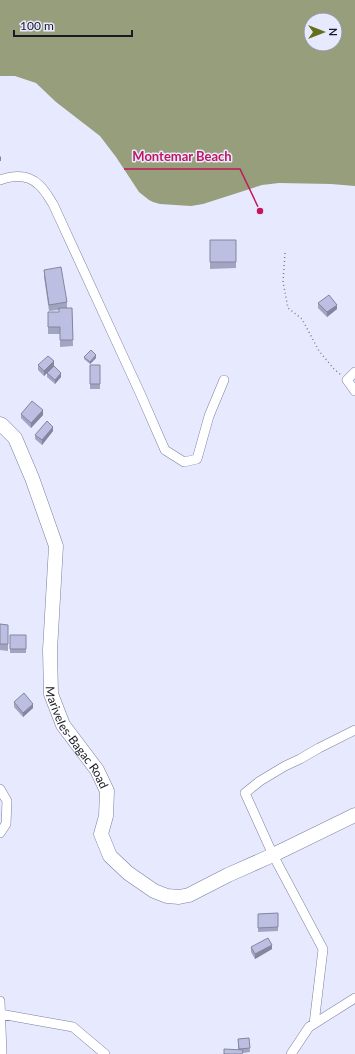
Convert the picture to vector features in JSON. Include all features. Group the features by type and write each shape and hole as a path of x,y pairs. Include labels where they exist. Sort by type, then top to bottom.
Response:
{"main road":[{"name":"Mariveles-Bagac Road","path":"0,424 15,438 32,478 56,546 50,650 51,694 63,725 96,770 107,791 106,816 101,834 110,856 128,873 154,891 167,896 180,897 189,895 355,815"}],"street":[{"path":"0,180 11,176 27,177 39,184 53,204 165,450 184,462 197,459 209,416 224,380"},
{"path":"355,372 347,380 355,391"},
{"path":"314,1024 323,949 273,855 245,793 260,781 285,766 355,730"},
{"path":"0,789 6,801 6,824 0,834"},
{"path":"291,1054 309,1027 355,998"},
{"path":"0,1001 2,1054"},
{"path":"0,1014 73,1027 105,1054"}],"path":[{"path":"285,253 283,282 288,308 302,319 319,351 334,369 347,380"}],"shaded area":[{"path":"0,0 355,0 355,186 279,183 262,185 203,204 191,206 160,204 153,202 139,192 100,136 56,102 36,83 15,76 0,76"}],"building":[{"path":"210,240 236,240 236,262 210,262"},
{"path":"61,267 67,302 49,305 44,270"},
{"path":"329,295 337,305 327,312 318,303"},
{"path":"59,308 72,308 73,340 60,340 60,327 48,327 48,312 59,312"},
{"path":"91,350 96,355 90,362 84,357"},
{"path":"48,356 54,361 44,371 38,365"},
{"path":"90,365 100,365 100,384 90,384"},
{"path":"54,366 61,373 55,380 47,373"},
{"path":"32,401 43,410 31,423 21,414"},
{"path":"47,421 53,427 42,440 35,435"},
{"path":"0,624 8,625 8,644 0,644"},
{"path":"10,635 26,635 26,649 10,649"},
{"path":"24,693 33,704 23,713 14,702"},
{"path":"278,913 278,927 258,928 258,914"},
{"path":"268,938 272,945 255,954 251,947"},
{"path":"249,1038 250,1048 239,1049 238,1039"},
{"path":"224,1049 243,1050 242,1054 224,1054"}],"place":[{"name":"Montemar Beach","path":"260,211"}]}
